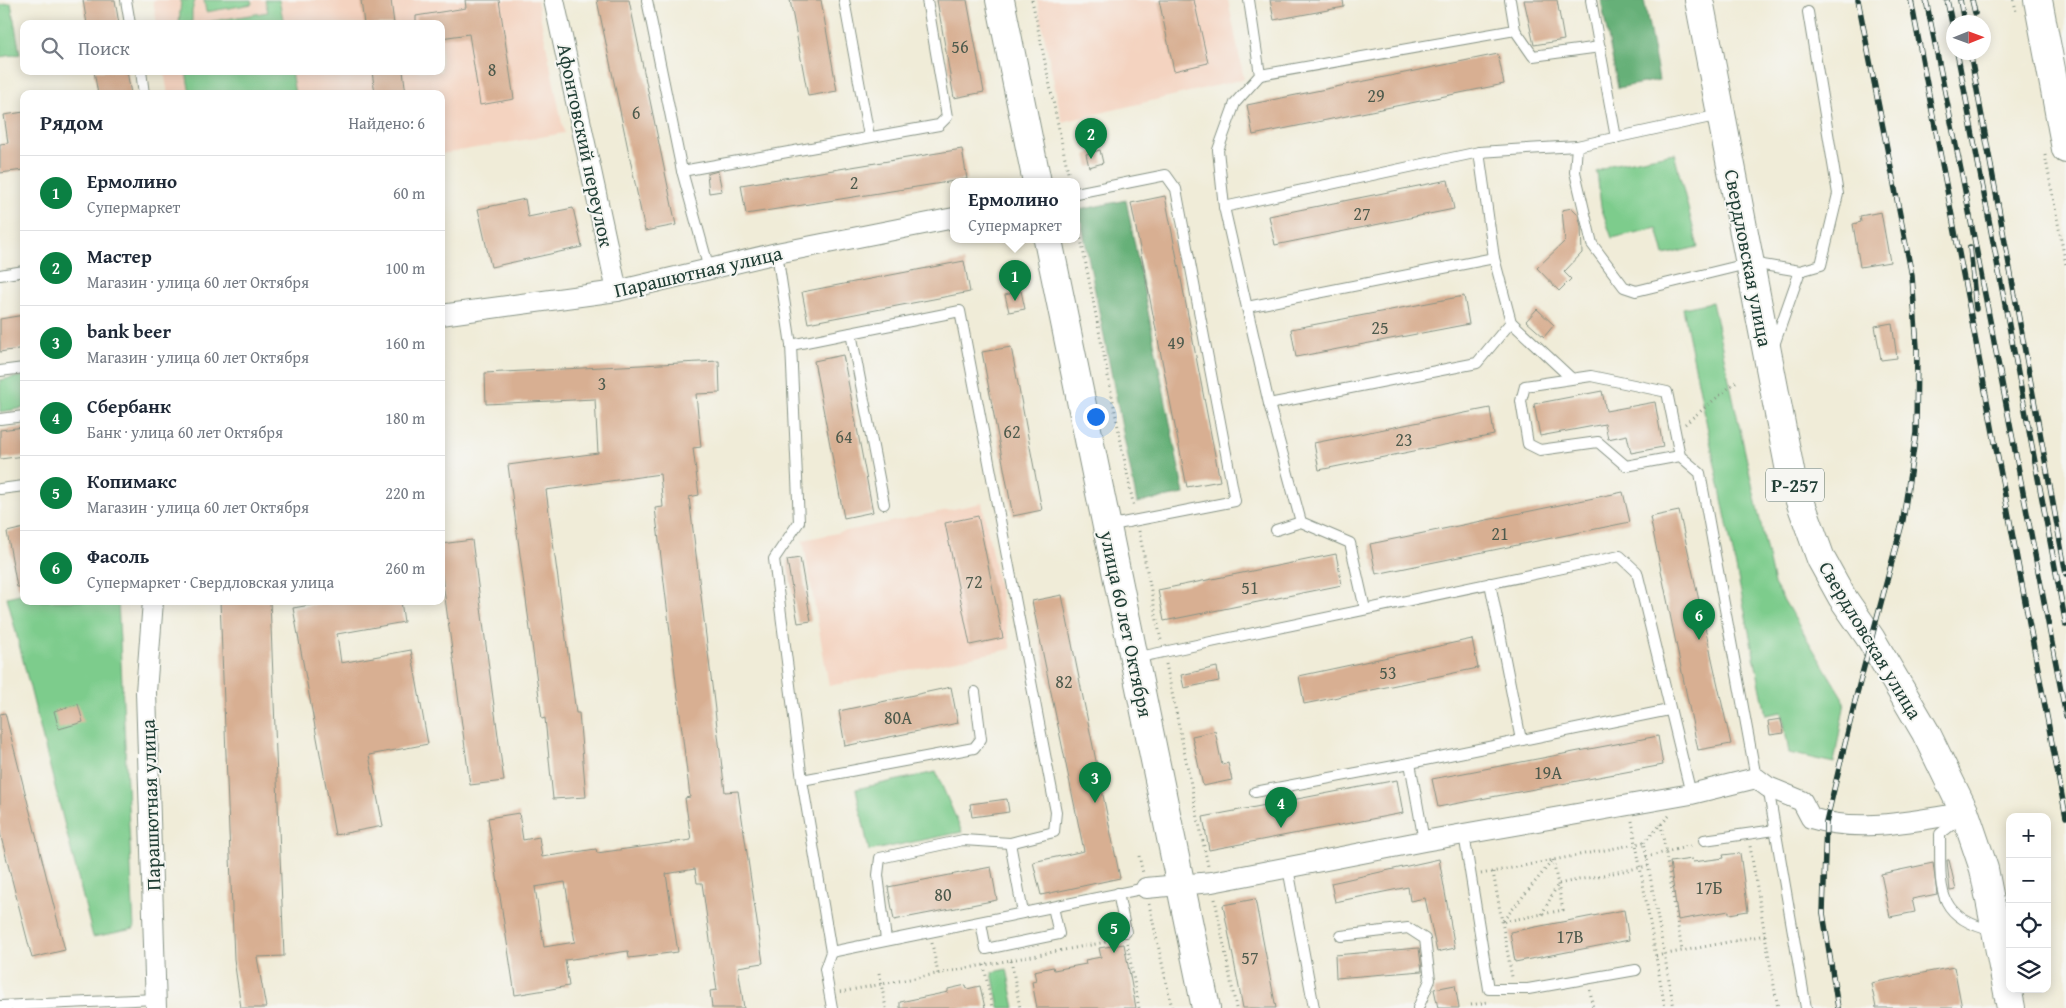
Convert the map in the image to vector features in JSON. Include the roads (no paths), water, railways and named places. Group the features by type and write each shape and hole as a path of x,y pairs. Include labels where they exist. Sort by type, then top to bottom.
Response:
{"main road":[{"path":"1000,0 1035,178"},
{"name":"Свердловская улица","path":"1699,0 1792,476 1821,559 1842,597 1871,640 1926,733 1965,814 1984,869 2011,1008"},
{"path":"2038,0 2066,149"},
{"name":"улица 60 лет Октября","path":"1049,243 1206,1008"}],"street":[{"name":"Афонтовский переулок","path":"554,0 617,291"},
{"name":"Парашютная улица","path":"445,314 617,291 777,253 950,219"},
{"name":"Парашютная улица","path":"153,605 146,692 156,1003"},
{"path":"1146,888 1212,882 1424,840 1762,783 1802,801 1811,818 1826,823 1862,826 1965,814"}],"lane":[{"path":"126,0 129,20"},
{"path":"647,0 682,171 708,269"},
{"path":"844,0 869,136"},
{"path":"682,171 869,136 939,125 947,117 927,0"},
{"path":"1249,0 1260,75"},
{"path":"1510,0 1516,30 1533,56 1600,47"},
{"path":"1591,0 1616,138"},
{"path":"1577,146 1575,172 1592,244 1624,287 1636,291 1751,263 1800,271 1820,265 1838,194 1808,12"},
{"path":"1301,522 1269,404 1224,207 1218,150 1235,102 1260,75 1516,30"},
{"path":"142,75 143,90"},
{"path":"1224,207 1479,152 1577,146 1721,114"},
{"path":"1479,152 1494,258 1511,322 1571,378"},
{"path":"1080,192 1166,175 1176,189 1235,500 1107,526"},
{"path":"777,253 792,345 799,522 774,559 802,780 831,952 825,969 832,1008"},
{"path":"1247,307 1494,258"},
{"path":"1769,361 1800,271"},
{"path":"0,275 20,272"},
{"path":"792,345 960,311 1056,812 1054,832 1010,843 964,840 880,858 878,875 886,940"},
{"path":"1269,404 1477,363 1511,322"},
{"path":"851,333 884,504"},
{"path":"0,371 20,368"},
{"path":"1680,456 1626,466 1598,442 1540,450 1528,444 1521,401 1525,386 1591,376 1667,392 1680,456 1700,473 1762,783 1775,830 1806,1008"},
{"path":"0,419 20,416"},
{"path":"0,489 20,486"},
{"path":"1276,530 1301,522 1350,543 1365,608"},
{"path":"1134,658 1620,556 1637,572 1669,710 1691,794"},
{"path":"1490,583 1521,740"},
{"path":"802,780 974,748 981,739 975,692"},
{"path":"1255,792 1410,763 1669,710"},
{"path":"1410,763 1424,840"},
{"path":"1965,814 1940,834 1942,889 1950,910 1973,926 1997,932"},
{"path":"1704,840 1775,830"},
{"path":"1464,834 1489,989 1528,988 1636,970"},
{"path":"1010,843 1023,913"},
{"path":"1288,868 1314,1008"},
{"path":"831,952 1146,888"},
{"path":"1118,893 1126,932"},
{"path":"981,922 986,949 1059,934 1053,907"},
{"path":"1342,936 1408,928 1425,939 1430,980 1418,1008"},
{"path":"0,1006 156,1003"}],"railway":[{"path":"1838,1008 1823,913 1826,823 1857,693 1903,520 1916,433 1917,348 1912,276 1858,0"},
{"path":"1911,0 2066,817"},
{"path":"1926,0 1962,175 2066,716"},
{"path":"1947,0 1950,15"},
{"path":"1960,0 1963,15"},
{"path":"1972,0 1975,13"},
{"path":"1959,60 2066,625"},
{"path":"1971,60 2066,574"},
{"path":"1970,247 1976,309"}],"place":[{"name":"Мастер","path":"1091,159"},
{"name":"Ермолино","path":"1015,301"},
{"name":"Фасоль","path":"1699,640"},
{"name":"bank beer","path":"1095,803"},
{"name":"Сбербанк","path":"1281,828"},
{"name":"Копимакс","path":"1114,953"}]}
